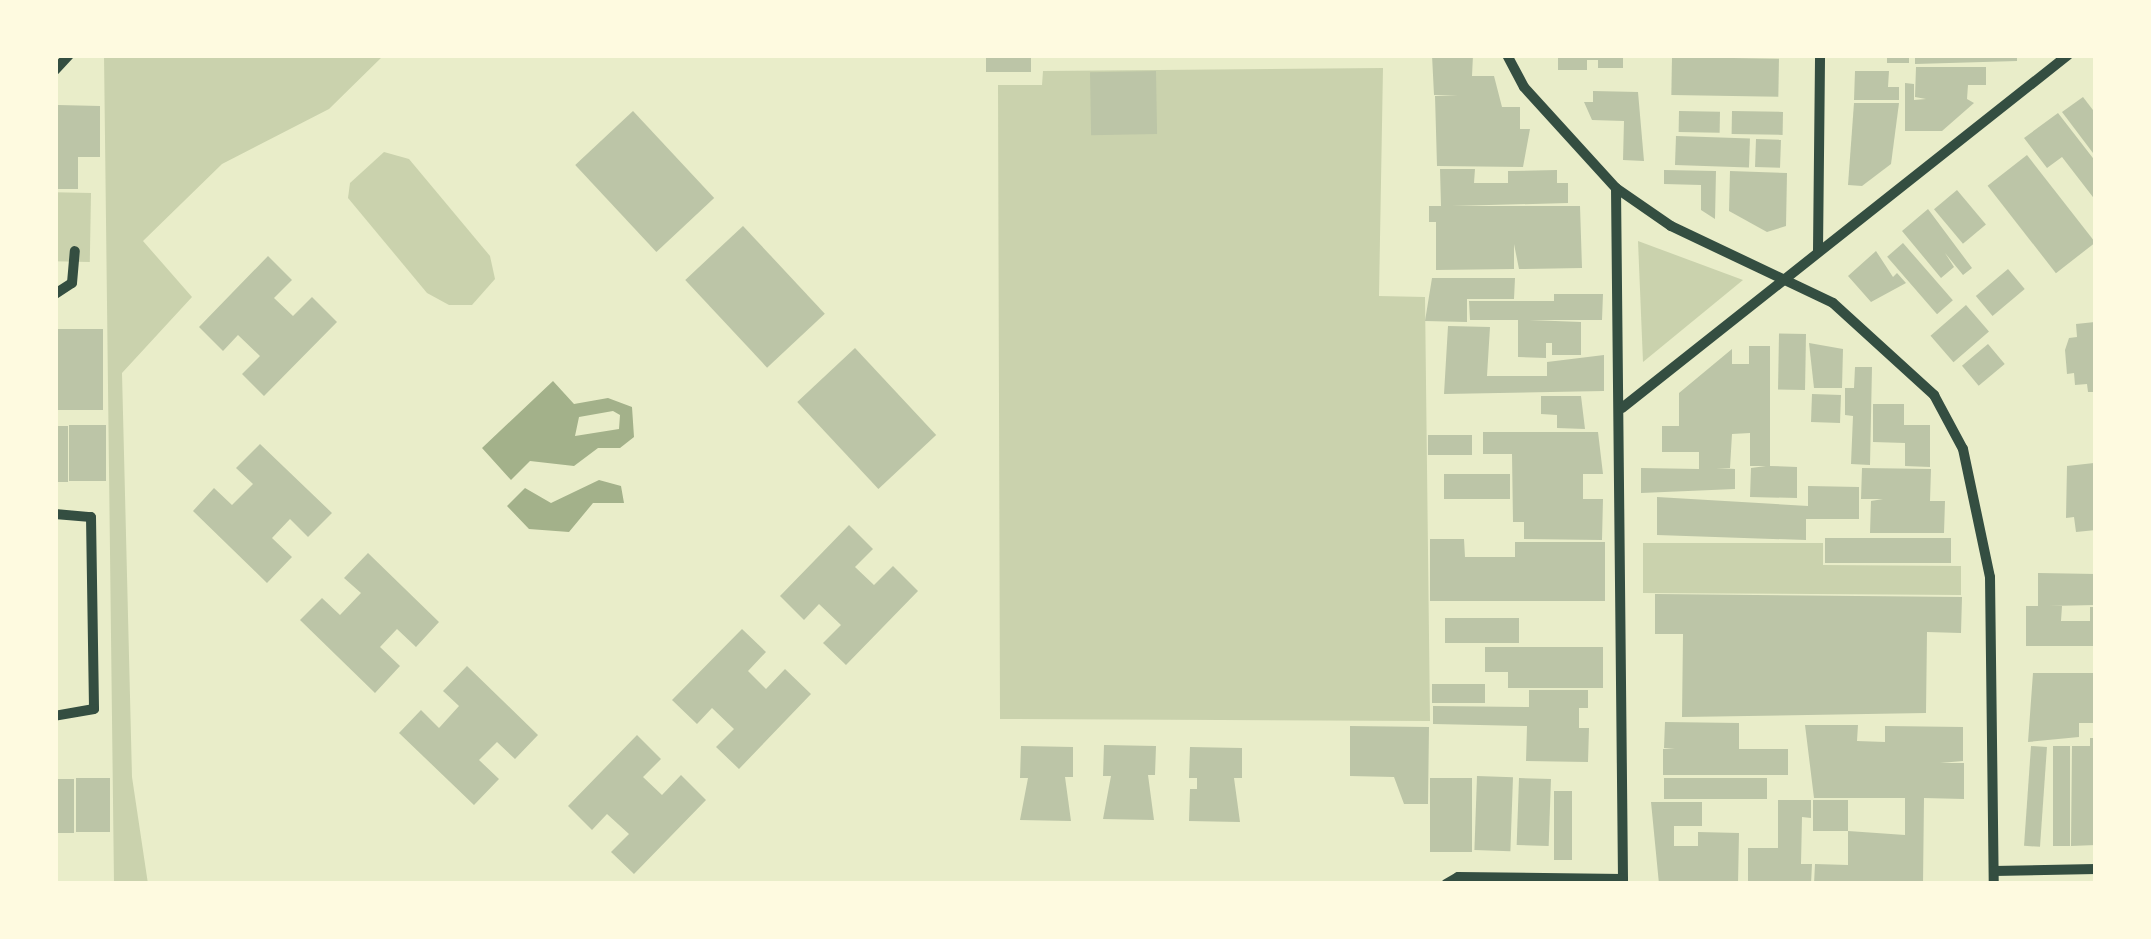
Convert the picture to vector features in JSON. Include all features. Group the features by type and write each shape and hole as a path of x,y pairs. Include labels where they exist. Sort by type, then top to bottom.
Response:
{"street":[{"path":"55,70 70,55"},
{"path":"1507,55 1524,87 1616,188 1671,226 1787,276 1833,303 1897,356 1934,395 1963,449 1990,578 1994,884"},
{"path":"1818,251 1820,55"},
{"path":"1622,408 2068,55"},
{"path":"1446,884 1458,876 1623,882 1622,408 1616,188"},
{"path":"55,294 72,282 75,251"},
{"path":"55,514 91,517 94,709 55,716"},
{"path":"1994,871 2096,868"}],"shaded area":[{"path":"104,55 384,55 329,109 222,164 143,241 192,297 122,373 132,777 148,884 114,884"},
{"path":"1383,68 1379,296 1425,297 1430,721 1000,719 998,85 1042,85 1043,71"},
{"path":"384,152 409,159 490,256 495,279 472,305 449,305 427,293 348,198 350,183"},
{"path":"55,192 91,193 90,262 55,261"},
{"path":"1638,241 1743,280 1643,362"},
{"path":"553,381 574,404 608,398 632,407 634,437 620,448 598,448 574,466 530,461 511,480 482,448","holes":["613,411 620,415 619,429 575,436 579,417"]},
{"path":"599,480 621,486 624,503 593,503 569,532 529,529 507,506 525,488 551,503"},
{"path":"1643,543 1823,543 1823,565 1961,566 1961,595 1643,593"}],"building":[{"path":"986,55 1031,55 1031,72 986,72"},
{"path":"1432,55 1473,55 1472,76 1494,76 1502,107 1520,107 1520,129 1530,129 1523,167 1437,166 1435,96 1458,95 1434,95"},
{"path":"1558,55 1623,55 1623,68 1598,68 1598,60 1587,60 1587,70 1558,70"},
{"path":"1887,55 1909,55 1909,63 1887,63"},
{"path":"1915,55 2017,55 2017,61 1915,64"},
{"path":"1672,57 1779,59 1778,97 1671,95"},
{"path":"1916,67 1986,67 1986,85 1968,85 1967,99 1974,103 1942,131 1905,131 1905,83 1914,84 1914,100 1926,99 1915,97"},
{"path":"1156,71 1157,134 1091,135 1090,72"},
{"path":"1855,71 1889,71 1888,87 1899,87 1899,100 1854,100"},
{"path":"1593,91 1638,92 1644,161 1623,160 1624,121 1592,120 1584,102 1593,102"},
{"path":"2083,97 2096,114 2096,157 2062,112"},
{"path":"1854,103 1899,103 1891,164 1862,186 1848,185"},
{"path":"58,105 100,106 100,157 78,157 78,189 57,189"},
{"path":"633,111 714,198 656,252 575,165"},
{"path":"1679,111 1720,112 1720,133 1679,132"},
{"path":"1732,111 1783,112 1783,135 1732,134"},
{"path":"2058,113 2096,162 2096,201 2062,157 2047,168 2024,138"},
{"path":"1676,136 1750,139 1749,168 1675,165"},
{"path":"1756,139 1781,140 1780,168 1755,167"},
{"path":"2027,155 2095,242 2056,273 1988,186"},
{"path":"1440,169 1475,169 1474,183 1508,183 1508,171 1557,170 1557,183 1568,183 1568,203 1452,206 1580,206 1582,268 1519,269 1514,244 1514,269 1436,270 1436,222 1429,222 1429,206 1441,206"},
{"path":"1664,170 1716,171 1715,219 1701,210 1701,185 1664,184"},
{"path":"1730,171 1787,173 1786,226 1767,232 1729,211"},
{"path":"1957,190 1986,224 1963,244 1934,209"},
{"path":"1928,209 1972,268 1963,275 1945,253 1954,267 1941,278 1902,231"},
{"path":"743,226 825,314 767,368 685,280"},
{"path":"1903,243 1953,300 1937,314 1887,257"},
{"path":"1876,251 1893,277 1897,273 1906,283 1871,302 1848,276"},
{"path":"268,256 292,280 274,298 293,316 312,297 337,322 264,396 242,374 260,356 238,335 223,351 199,327"},
{"path":"2008,269 2025,289 1993,316 1976,296"},
{"path":"1432,278 1515,278 1514,299 1467,299 1467,322 1425,321"},
{"path":"1554,294 1603,294 1602,320 1529,320 1581,322 1581,355 1552,355 1552,343 1546,343 1546,358 1518,357 1518,320 1470,320 1469,301 1554,301"},
{"path":"1966,305 1989,331 1953,362 1931,336"},
{"path":"2095,322 2096,392 2088,392 2087,384 2075,385 2074,373 2067,374 2065,350 2069,338 2077,337 2076,324"},
{"path":"1448,326 1490,327 1487,376 1547,376 1547,362 1604,355 1604,391 1444,394"},
{"path":"56,329 103,329 103,410 56,410"},
{"path":"1779,334 1806,334 1805,390 1778,390"},
{"path":"1809,343 1843,349 1842,388 1814,388"},
{"path":"1988,344 2005,364 1979,386 1962,366"},
{"path":"1749,346 1770,346 1770,466 1797,467 1797,498 1750,497 1751,468 1766,466 1750,466 1750,433 1732,434 1730,468 1716,468 1735,469 1735,489 1641,493 1641,468 1699,469 1699,452 1662,452 1662,426 1679,426 1679,393 1732,349 1732,364 1749,364"},
{"path":"855,348 936,435 878,489 797,402"},
{"path":"1855,367 1872,367 1870,465 1851,464 1853,416 1845,415 1845,388 1854,388"},
{"path":"1812,394 1841,395 1840,423 1811,422"},
{"path":"1541,396 1581,396 1585,429 1557,428 1557,415 1541,414"},
{"path":"1873,404 1904,404 1904,425 1930,425 1930,467 1905,466 1905,443 1873,442"},
{"path":"69,425 106,425 106,481 69,481"},
{"path":"55,426 68,426 68,482 55,482"},
{"path":"1483,432 1598,432 1603,474 1583,474 1583,499 1603,499 1602,540 1524,539 1524,522 1513,522 1512,454 1483,454"},
{"path":"1428,435 1472,435 1472,455 1428,455"},
{"path":"260,444 332,513 308,537 290,519 272,538 292,557 267,583 193,511 214,488 232,505 253,484 236,468"},
{"path":"2094,463 2096,530 2076,532 2074,517 2066,518 2067,466"},
{"path":"1862,468 1931,469 1930,501 1945,501 1944,533 1870,533 1871,501 1883,499 1861,499"},
{"path":"1444,474 1510,474 1510,499 1444,499"},
{"path":"1808,486 1859,487 1859,519 1806,519 1806,540 1657,535 1657,497 1808,506"},
{"path":"849,525 873,549 855,567 874,585 893,566 918,591 846,665 823,643 841,625 819,604 804,620 780,596"},
{"path":"1825,538 1951,538 1951,563 1825,563"},
{"path":"1430,539 1464,539 1465,557 1515,557 1515,542 1605,542 1605,601 1430,601"},
{"path":"368,553 439,622 416,647 397,629 380,647 400,666 375,693 300,620 322,598 340,615 361,593 344,578"},
{"path":"2038,573 2096,574 2096,605 2049,606 2062,606 2061,621 2090,621 2090,607 2096,607 2096,646 2026,646 2026,606 2038,606"},
{"path":"1655,594 1962,597 1961,633 1927,632 1926,713 1682,717 1683,634 1655,634"},
{"path":"1445,618 1519,618 1519,643 1445,643"},
{"path":"742,629 766,652 748,671 766,689 785,669 811,694 739,769 716,747 734,729 712,708 697,724 672,700"},
{"path":"1485,647 1603,647 1603,688 1508,688 1508,672 1485,672"},
{"path":"467,666 538,735 515,759 497,742 479,760 499,779 474,805 399,733 421,710 439,728 459,706 443,691"},
{"path":"2033,673 2096,673 2096,723 2079,723 2079,737 2028,742"},
{"path":"1432,684 1485,684 1485,703 1432,703"},
{"path":"1529,690 1588,690 1588,708 1579,708 1579,728 1589,728 1588,762 1526,761 1527,726 1433,724 1433,706 1529,707"},
{"path":"1665,722 1739,723 1739,749 1788,749 1788,775 1663,775 1663,749 1675,749 1664,748"},
{"path":"1805,725 1858,725 1857,741 1885,742 1885,726 1963,727 1963,761 1940,763 1964,763 1964,799 1924,798 1923,884 1814,884 1815,864 1848,865 1848,831 1905,835 1905,798 1814,798"},
{"path":"1350,726 1429,727 1428,804 1404,804 1394,777 1350,776"},
{"path":"637,735 661,759 643,777 662,795 681,775 706,800 634,874 611,852 629,834 607,814 592,830 568,806"},
{"path":"2090,738 2096,738 2096,845 2071,846 2072,746 2090,746"},
{"path":"1104,745 1156,746 1155,775 1148,775 1154,820 1103,819 1111,776 1103,776"},
{"path":"1021,746 1073,747 1073,777 1065,777 1071,821 1020,820 1028,778 1020,778"},
{"path":"2031,746 2047,747 2040,847 2024,846"},
{"path":"2053,746 2070,746 2070,846 2053,846"},
{"path":"1190,747 1242,748 1242,778 1234,778 1240,822 1189,821 1190,789 1197,789 1197,778 1189,778"},
{"path":"1477,776 1513,777 1510,851 1474,850"},
{"path":"76,778 110,778 110,832 76,832"},
{"path":"1430,778 1472,778 1472,852 1430,852"},
{"path":"1519,778 1551,779 1549,846 1517,845"},
{"path":"1664,778 1767,778 1767,799 1664,799"},
{"path":"55,779 74,779 74,833 55,833"},
{"path":"1554,791 1572,791 1572,860 1554,860"},
{"path":"1778,800 1811,800 1811,818 1802,817 1801,864 1812,864 1811,884 1748,884 1748,848 1778,848"},
{"path":"1813,800 1848,800 1848,831 1813,831"},
{"path":"1651,802 1702,802 1702,826 1674,826 1674,846 1698,846 1698,832 1739,833 1738,884 1659,884"}]}
